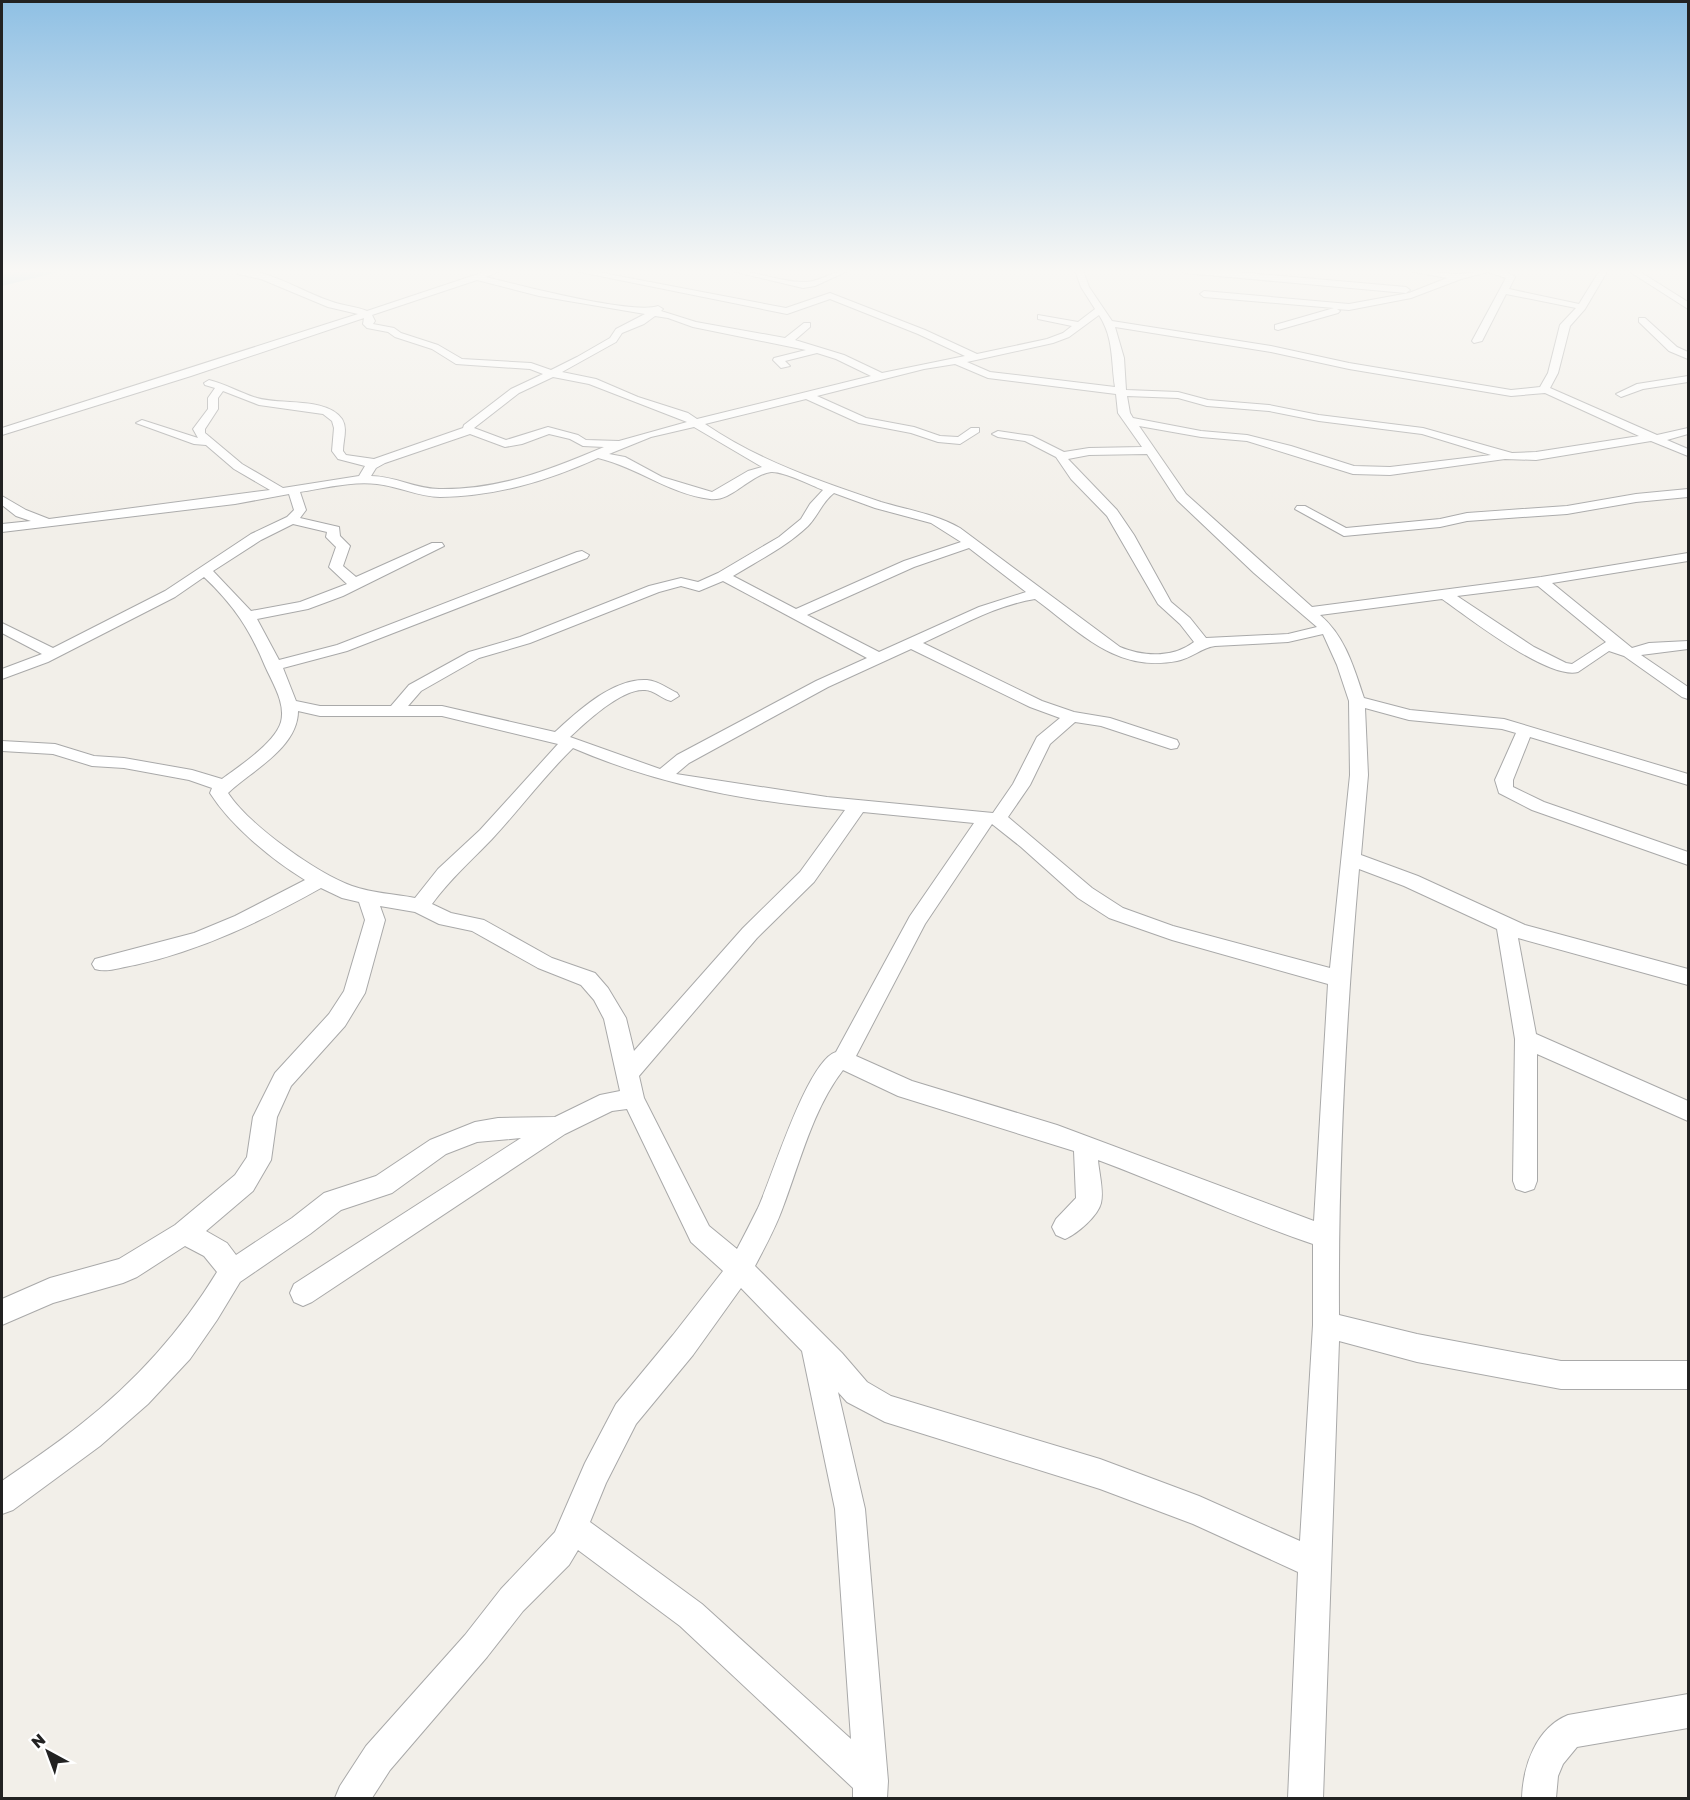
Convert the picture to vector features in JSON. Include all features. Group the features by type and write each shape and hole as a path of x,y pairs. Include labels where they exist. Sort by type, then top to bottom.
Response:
{"street":[{"path":"2,432 247,354"},
{"path":"447,354 460,362 531,366 551,373 592,381 634,399 684,415 719,439 772,468 879,505 936,520 1113,651 1124,656 1149,658 1187,654 1202,643 1250,638 1290,638 1328,629"},
{"path":"470,430 468,427 477,419 515,391 589,354"},
{"path":"785,366 778,360 802,354"},
{"path":"831,354 881,377"},
{"path":"952,354 960,361 988,375 1121,392 1178,395 1207,404 1269,408 1319,418 1423,431 1511,457"},
{"path":"2,528 236,500 363,479 407,485 437,493 488,490 528,482 600,455 636,438 881,377 992,354"},
{"path":"1117,354 1119,358 1124,413 1128,421 1181,497 1259,570 1328,629 1345,665 1357,701 1359,775 1339,979 1326,1237 1326,1324 1314,1563 1306,1798"},
{"path":"1294,354 1349,366 1511,393 1545,390 1689,453"},
{"path":"1545,390 1553,373 1558,354"},
{"path":"187,374 250,399 328,412 341,429 337,449 342,458 350,462 375,463 470,430 505,444 518,442 548,430 574,437 583,443 621,445"},
{"path":"1621,394 1641,386 1689,379"},
{"path":"2,674 66,646 170,594 256,537 292,519 300,510 287,490 252,475 231,461 200,434 200,429 213,410 213,398 221,386"},
{"path":"809,396 863,421 914,430 938,439 960,441 975,430"},
{"path":"1128,421 1201,434 1247,438 1287,448 1353,470 1390,471 1536,456 1689,431"},
{"path":"142,423 201,442 210,442"},
{"path":"998,434 1028,438 1062,456 1150,451"},
{"path":"600,455 621,460 658,480 711,496 719,495 752,474 772,468"},
{"path":"1062,456 1061,460 1075,476 1112,513 1127,535 1165,604 1185,621 1202,643"},
{"path":"363,479 375,463"},
{"path":"396,710 415,688 457,663 654,589 681,582 699,587 723,576 784,540 806,521 825,494 834,488"},
{"path":"1302,509 1344,532 1440,523 1467,517 1567,510 1636,498 1689,494"},
{"path":"2,500 37,521 51,522"},
{"path":"292,519 334,530 333,537 343,546 336,567 352,581 362,582"},
{"path":"797,614 909,564 970,543"},
{"path":"248,616 303,606 362,582 437,546"},
{"path":"273,666 342,648 582,555"},
{"path":"1310,612 1541,581 1689,557"},
{"path":"205,571 248,616 259,632 291,705 290,722 286,730 261,757 224,786 219,793 230,810 297,866 349,893 371,909 412,905 446,919 477,925 545,963 588,980 601,994 615,1018 633,1098 700,1234 740,1269 857,1392 885,1408 1100,1474 1199,1511 1314,1563"},
{"path":"723,576 880,659"},
{"path":"1541,581 1629,653 1689,694"},
{"path":"1443,593 1515,642 1567,669 1577,668 1597,651 1608,646 1629,653 1649,648 1689,645"},
{"path":"663,776 683,759 822,684 984,610 1019,597 1037,594"},
{"path":"2,627 48,652"},
{"path":"910,644 1036,704 1071,717 1104,721 1171,744"},
{"path":"412,905 481,839 504,810 533,782 564,740 593,708 634,688 648,685 671,696"},
{"path":"1357,701 1409,715 1494,721 1689,780"},
{"path":"291,705 320,711 442,711 564,740 663,776 750,793 991,818 1017,831 1051,863 1100,903 1117,913 1203,943 1271,958 1339,979"},
{"path":"843,1060 917,921 983,825 1021,785 1043,741 1071,717"},
{"path":"1525,730 1504,780 1505,789 1538,806 1689,859"},
{"path":"2,746 55,749 92,761 124,763 192,775 224,786"},
{"path":"628,1073 750,933 807,877 858,806"},
{"path":"1350,858 1411,881 1506,926 1617,959 1689,977"},
{"path":"102,964 161,951 201,938 283,900 321,879"},
{"path":"2,1312 50,1291 114,1274 184,1233 244,1183 259,1160 266,1116 271,1101 283,1080 337,1020 354,993 371,909"},
{"path":"1506,926 1526,1039 1525,1181"},
{"path":"1526,1039 1689,1111"},
{"path":"352,1798 384,1750 476,1646 512,1600 558,1554 595,1473 626,1414 683,1345 740,1269 770,1210 798,1133 827,1074 838,1060 843,1060 906,1089 1085,1145 1159,1172 1259,1214 1326,1237"},
{"path":"303,1293 557,1127 608,1102 633,1098"},
{"path":"2,1499 90,1436 138,1394 180,1349 231,1273 294,1232 333,1201 383,1185 438,1147 475,1132 498,1128 557,1127"},
{"path":"1065,1227 1089,1202 1085,1145"},
{"path":"184,1233 217,1249 225,1258 231,1273"},
{"path":"1326,1324 1417,1348 1561,1375 1689,1375"},
{"path":"814,1345 850,1509 871,1790"},
{"path":"572,1527 691,1615 871,1790"},
{"path":"1539,1798 1540,1776 1549,1753 1568,1732 1689,1711"}]}
